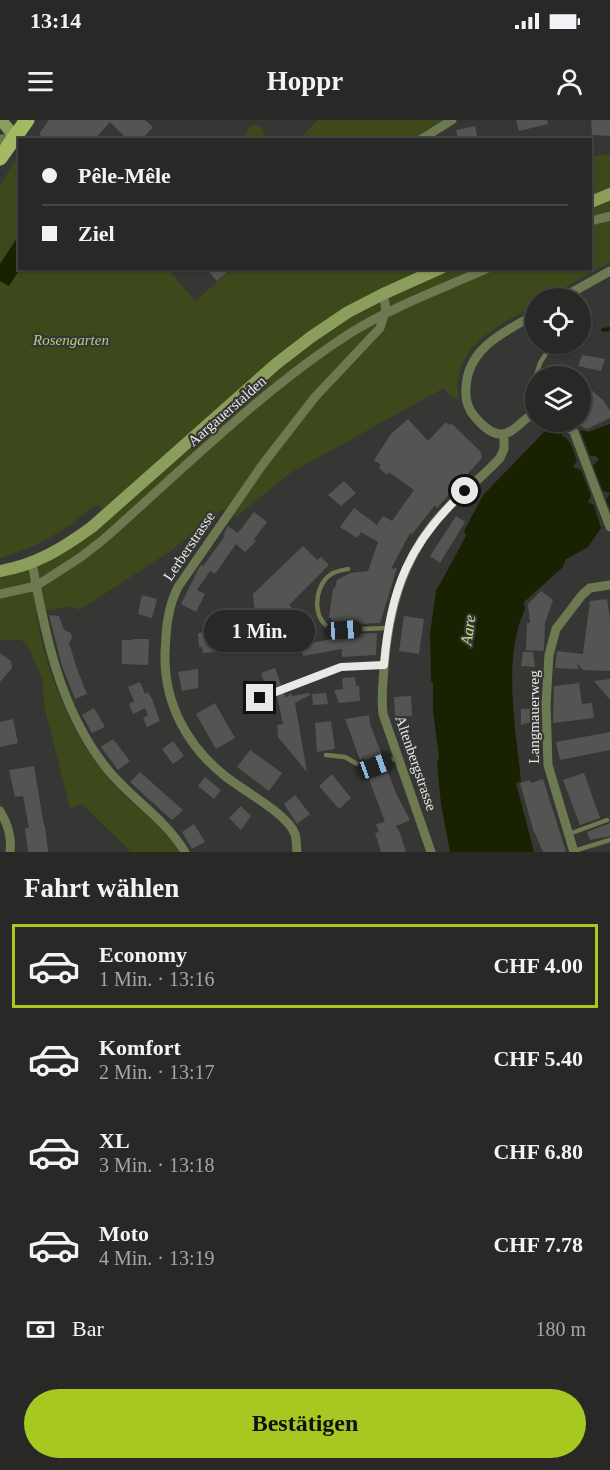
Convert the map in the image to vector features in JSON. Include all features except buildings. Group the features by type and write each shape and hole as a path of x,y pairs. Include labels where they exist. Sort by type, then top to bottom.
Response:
{"main road":[{"path":"1,120 12,140"},
{"path":"0,158 27,120"},
{"path":"592,202 610,194"},
{"name":"Aargauerstalden","path":"0,571 32,563 64,547 92,527 268,371 311,337 348,312 437,270"}],"street":[{"path":"423,138 452,120"},
{"path":"592,221 610,216"},
{"name":"Aargauerstalden","path":"0,594 36,586 104,539 242,417 319,353 386,314 484,270"},
{"path":"580,288 610,271"},
{"path":"383,294 386,301 386,314"},
{"name":"Lerberstrasse","path":"297,852 295,833 284,819 211,764 196,748 183,727 172,705 166,683 166,623 174,594 183,578 263,464 325,385 380,328 386,314"},
{"path":"525,320 496,337 475,357 467,375 466,398 472,413 487,429 496,433 504,434 525,420"},
{"path":"574,432 610,526"},
{"name":"Altenbergstrasse","path":"431,852 383,714 384,665 388,628 400,581 415,550 434,522 500,458 504,449 504,434"},
{"path":"32,563 46,636 68,704 87,739 108,770 126,790 166,826 185,852"},
{"name":"Langmauerweg","path":"574,851 548,765 546,704 550,651 559,626 582,595 590,588 610,585"},
{"path":"0,811 7,823 12,842 10,852"}],"lane":[{"path":"348,569 330,575 320,588 318,609 323,623 336,630 388,628"},
{"path":"260,698 341,667 384,665"},
{"path":"326,755 345,757 354,763 370,767 397,758"},
{"path":"569,834 607,820"},
{"path":"574,851 610,840"}],"green space":[{"path":"318,120 443,120 415,138 300,138"},
{"path":"257,125 265,135 264,138 244,138 249,128"},
{"name":"Rosengarten","path":"610,154 610,262 564,288 525,288 525,311 492,330 469,352 462,365 458,381 459,399 450,396 444,388 290,473 236,517 225,510 220,511 172,550 80,610 71,606 36,613 47,662 77,733 105,774 160,828 179,852 131,852 82,804 70,808 45,710 42,679 28,646 21,640 0,640 0,572 28,565 107,514 97,504 52,537 0,558 0,185 15,161 18,162 18,270 175,270 171,273 195,301 231,270 592,270 592,157"}],"water":[{"path":"18,237 19,270 9,286 0,281 0,264"},
{"name":"Aare","path":"610,424 610,526 601,528 588,547 566,559 563,567 524,602 525,609 514,650 512,694 521,781 516,783 534,852 450,852 441,804 437,762 439,758 433,711 433,683 431,681 430,634 436,591 466,536 464,531 483,495 544,432 559,432 564,437 576,432 591,431"}],"pier":[{"path":"581,432 590,456 599,459 593,466 603,491 610,493 606,500 610,509 610,526 601,528 594,505 588,502 591,496 581,470 573,467 577,461 571,444 564,435"}],"waterway":[{"path":"603,330 610,329"}],"route":[{"path":"260,698 341,667 384,665 388,628 406,565 434,522 465,491"}]}
